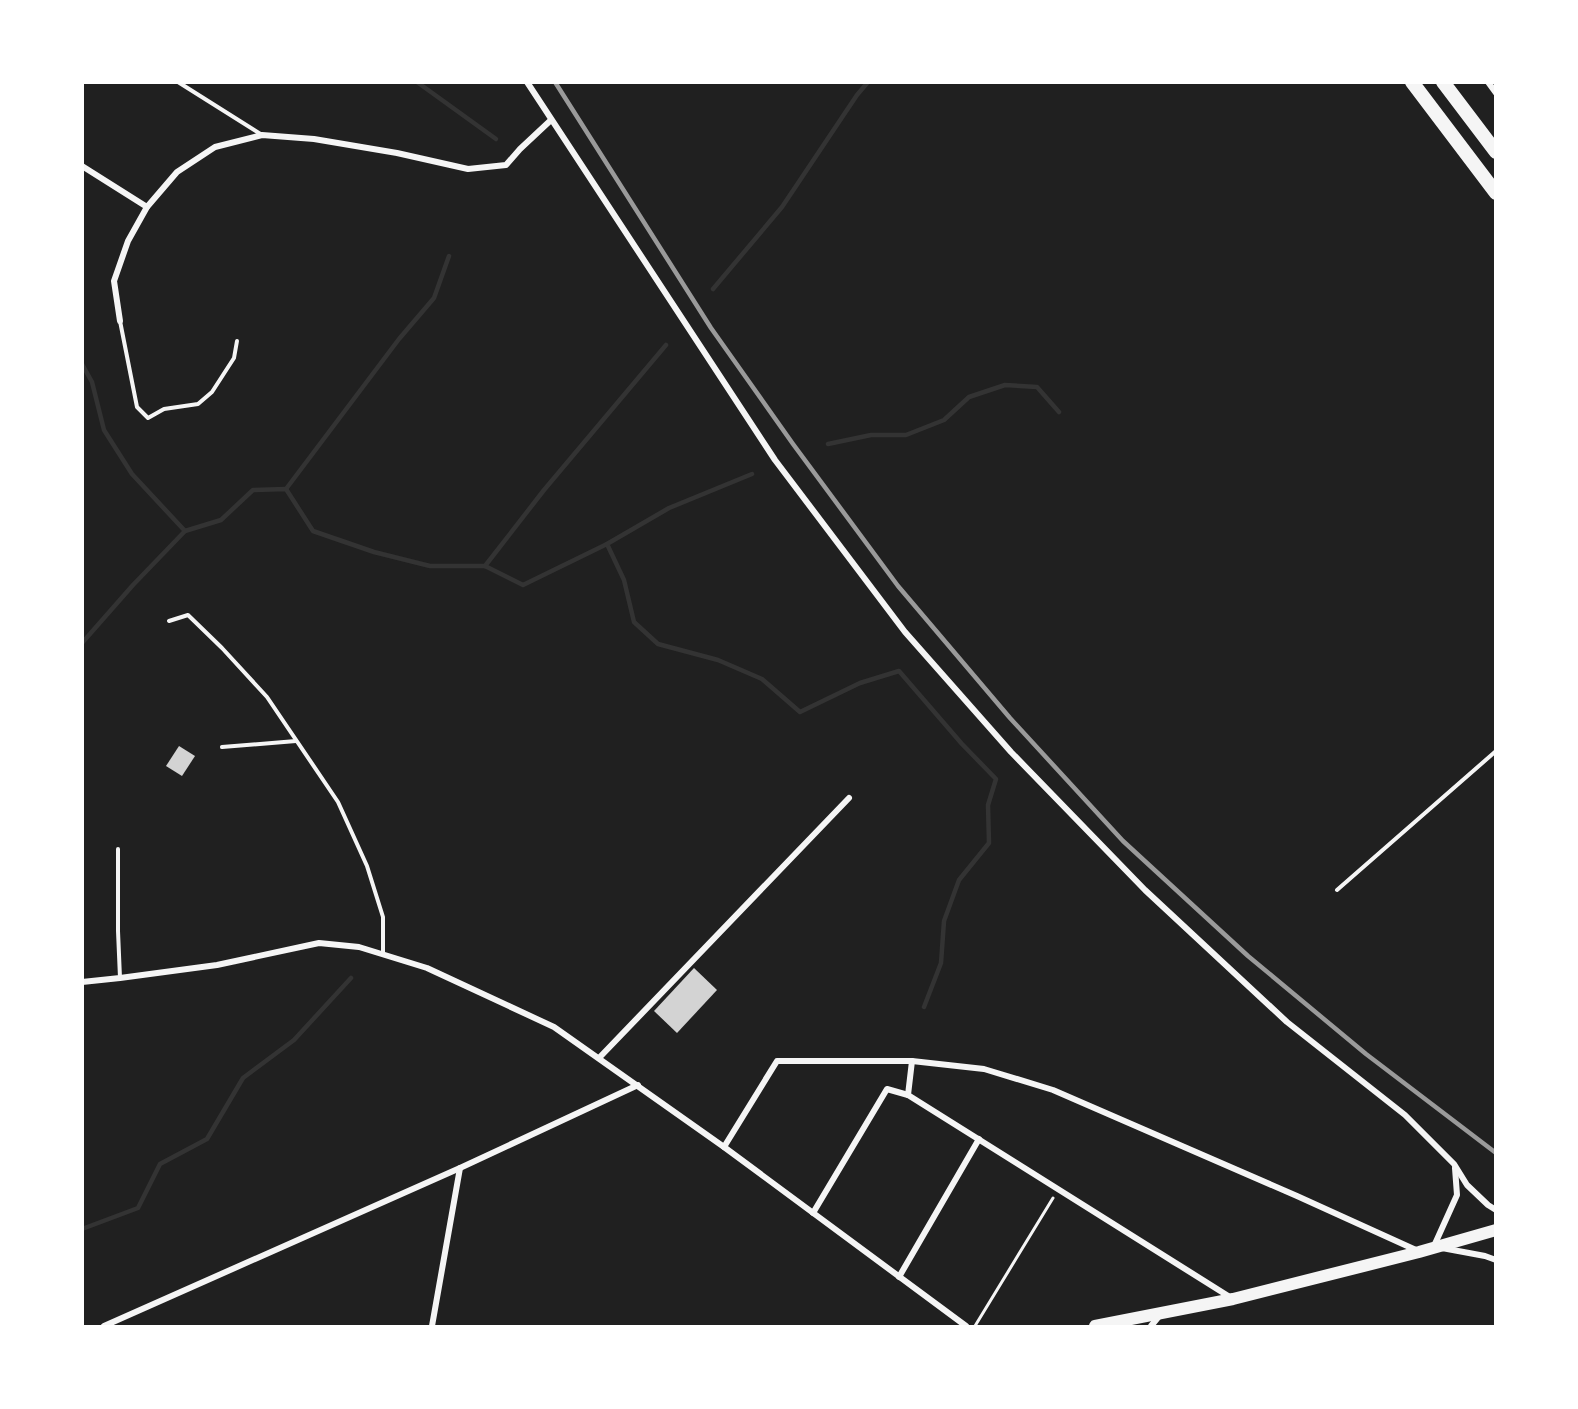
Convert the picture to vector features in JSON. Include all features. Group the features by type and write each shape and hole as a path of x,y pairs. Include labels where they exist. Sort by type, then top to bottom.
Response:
{"highway":[{"path":"1412,82 1496,193"},
{"path":"1443,82 1496,152"}],"main road":[{"path":"1095,1326 1233,1299 1496,1230"}],"street":[{"path":"527,82 775,460 905,632 1011,752 1145,890 1287,1022 1406,1115 1454,1164 1467,1185 1496,1210"},
{"path":"1488,82 1496,93"},
{"path":"120,321 114,281 128,241 147,207 177,172 215,147 262,135 314,139 398,153 468,169 506,165 551,120"},
{"path":"82,166 147,207"},
{"path":"599,1058 849,798"},
{"path":"82,982 217,964 319,943 359,947 427,968 554,1027 724,1146 966,1326"},
{"path":"724,1146 777,1061 912,1061 984,1069 1053,1090 1297,1196 1419,1252"},
{"path":"908,1095 912,1061"},
{"path":"104,1326 460,1168 638,1085"},
{"path":"813,1213 887,1089 908,1095 1233,1299"},
{"path":"899,1277 979,1139"},
{"path":"1454,1164 1457,1195 1434,1247 1496,1260"},
{"path":"432,1326 460,1168"},
{"path":"1151,1326 1160,1314"}],"lane":[{"path":"178,82 262,135"},
{"path":"120,321 137,407 148,418 164,409 198,404 212,392 234,358 237,341"},
{"path":"169,621 188,615 222,648 267,697 338,802 367,866 383,917 383,955"},
{"path":"222,747 296,741"},
{"path":"1337,890 1496,751"},
{"path":"118,849 120,978"}],"path":[{"path":"975,1326 1058,1189"}],"shaded area":[{"path":"83,83 1495,83 1495,1326 83,1326"}],"building":[{"path":"179,746 195,756 182,776 166,766"},
{"path":"694,968 717,990 677,1033 654,1011"}],"waterway":[{"path":"417,82 496,139"},
{"path":"713,289 782,207 868,82"},
{"path":"286,489 399,339 434,298 449,256"},
{"path":"485,566 544,490 666,345"},
{"path":"82,364 92,382 104,430 132,474 185,531"},
{"path":"828,444 871,435 906,435 944,420 969,397 1005,385 1037,387 1059,412"},
{"path":"82,643 185,531 221,520 253,490 286,489 313,531 374,552 430,566 485,566 523,585 607,544 669,508 752,474"},
{"path":"607,544 624,580 634,622 658,644 718,660 762,679 800,712 860,683 899,671 962,744 996,779 988,805 989,843 959,880 944,921 941,963 924,1007"},
{"path":"82,1229 138,1208 160,1164 207,1139 243,1078 294,1040 351,978"}],"railway":[{"path":"555,82 711,328 793,444 898,586 1010,718 1123,841 1248,956 1366,1054 1496,1153"}]}
